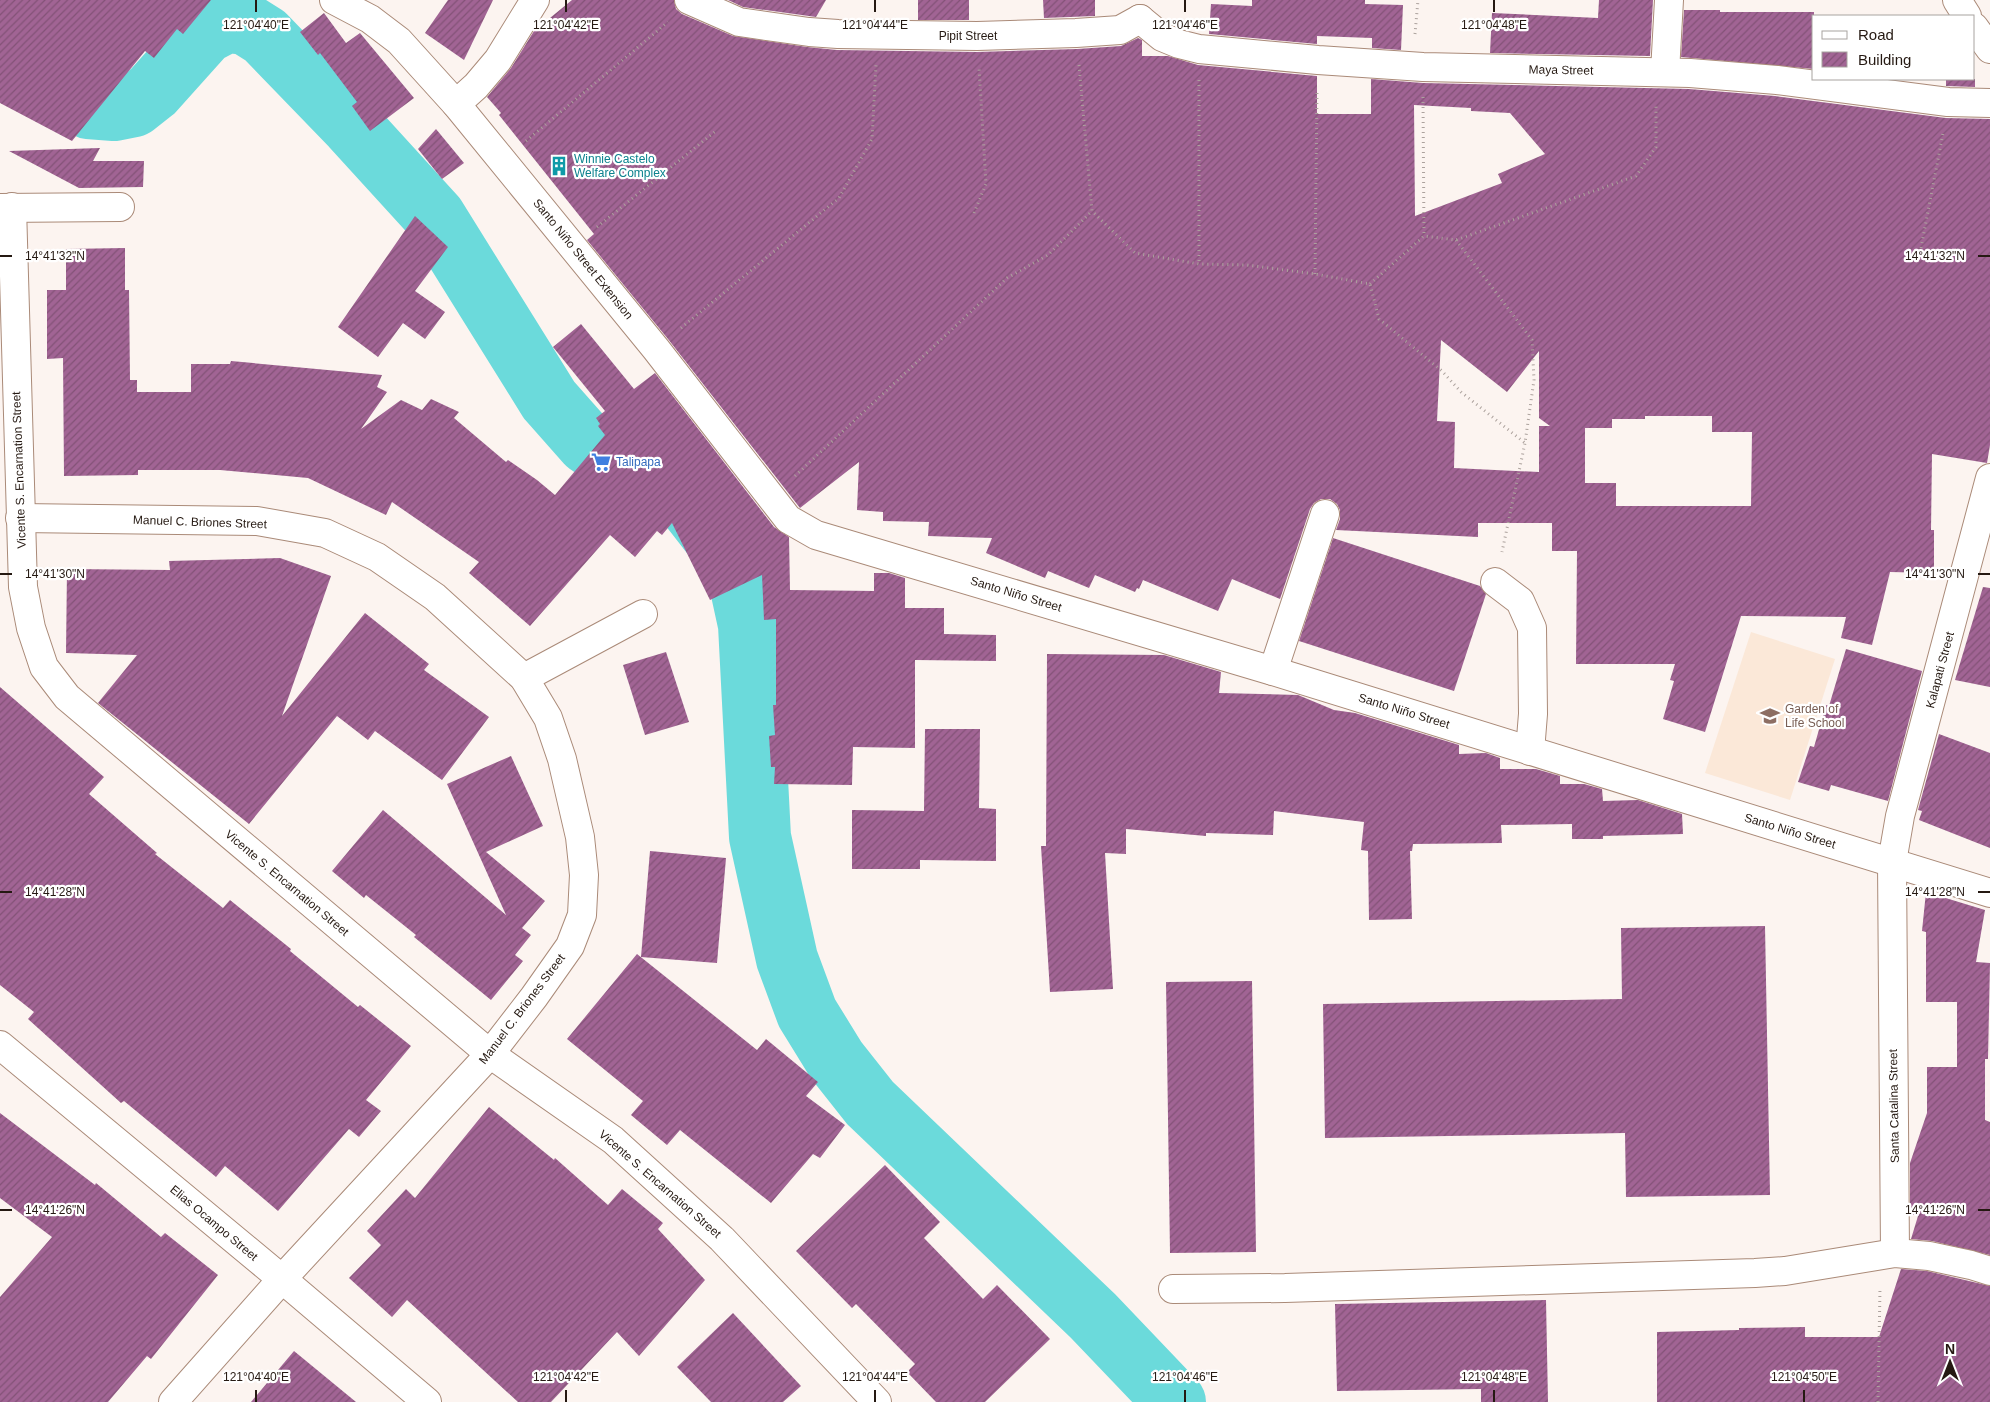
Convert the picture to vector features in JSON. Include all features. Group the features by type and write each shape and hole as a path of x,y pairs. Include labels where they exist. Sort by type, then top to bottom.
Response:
{"street":[{"name":"Santo Niño Street Extension","path":"334,0 370,19 400,42 456,104 656,349 788,519 816,535"},
{"path":"456,104 476,86 498,60 535,0"},
{"path":"1665,72 1669,0"},
{"path":"1957,0 1966,15"},
{"name":"Pipit Street","path":"691,1 739,22 809,32 878,35 1076,34 1120,30 1140,9"},
{"name":"Maya Street","path":"1140,9 1162,37 1199,49 1423,67 1665,72 1777,80 1948,102 1990,103"},
{"path":"1975,28 1990,49"},
{"path":"6,208 120,207"},
{"name":"Vicente S. Encarnation Street","path":"6,208 23,587 31,628 44,666 67,697 490,1054 613,1140 722,1240 877,1402"},
{"name":"Kalapati Street","path":"1892,862 1900,816 1980,565 1990,478"},
{"path":"1272,670 1325,514"},
{"name":"Manuel C. Briones Street","path":"20,518 257,521 325,533 377,557 435,597 524,678 548,718 562,759 580,836 584,875 582,916 570,946 534,997 490,1054 282,1279 173,1402"},
{"name":"Santo Niño Street","path":"816,535 1272,670 1990,893"},
{"path":"1495,582 1520,601 1532,628 1533,714 1530,751"},
{"path":"524,678 644,614"},
{"name":"Santa Catalina Street","path":"1892,862 1895,1253"},
{"name":"Elias Ocampo Street","path":"0,1045 282,1279 426,1402"},
{"path":"1173,1289 1196,1290 1755,1273 1785,1271 1895,1253 1929,1256 1990,1271"}],"path":[{"path":"502,160 691,1"},
{"path":"1076,34 1092,212 1135,253 1199,264 1248,265 1370,284"},
{"path":"656,349 839,198 872,139 878,35"},
{"path":"974,213 986,184 977,36"},
{"path":"1199,49 1199,264"},
{"path":"1315,274 1318,60"},
{"path":"1370,284 1424,236 1423,67"},
{"path":"1424,236 1456,240 1636,176 1656,147 1656,92 1665,72"},
{"path":"1921,248 1948,102"},
{"path":"573,246 717,130"},
{"path":"772,498 1007,278 1048,255 1092,212"},
{"path":"1456,240 1532,340 1534,380 1526,443 1495,582"},
{"path":"1370,284 1380,318 1442,371 1461,392 1526,443"},
{"path":"1878,1402 1881,1280 1895,1253"}],"shaded area":[{"name":"Garden of Life School","path":"1751,632 1835,659 1790,800 1705,773"}],"building":[{"path":"0,0 211,0 183,34 177,29 154,58 145,51 72,141 0,103"},
{"path":"448,0 493,0 464,60 425,33"},
{"path":"572,0 674,0 676,9 682,14 733,36 837,50 977,52 1077,49 1121,46 1138,38 1142,40 1142,56 1168,56 1198,65 1317,76 1317,114 1371,114 1371,79 1423,83 1689,89 1775,96 1946,118 1990,119 1990,445 1987,463 1932,454 1931,530 1934,530 1934,573 1890,572 1872,645 1841,638 1846,617 1741,616 1705,732 1663,719 1674,681 1670,680 1675,664 1576,664 1577,551 1552,551 1552,523 1478,523 1478,537 1336,530 1340,519 1340,510 1337,504 1330,499 1321,499 1314,503 1310,509 1280,599 1232,579 1218,611 1143,580 1139,589 1137,588 1135,592 1095,575 1089,588 1048,571 1045,578 986,553 992,538 928,536 929,522 883,521 883,512 857,510 859,462 800,508 668,339 587,240 594,234 499,115 501,113 487,97 511,68 534,31","holes":["1414,105 1471,108 1471,111 1510,113 1545,154 1498,174 1502,183 1415,216","1441,340 1507,392 1539,351 1539,418 1550,426 1539,426 1539,472 1454,468 1455,422 1437,421","1645,416 1712,416 1712,432 1752,432 1751,506 1616,506 1616,483 1585,483 1585,428 1612,428 1612,419 1645,419"]},
{"path":"728,0 826,0 816,17 743,7"},
{"path":"918,0 969,0 969,20 918,20"},
{"path":"1043,0 1095,0 1095,16 1044,18"},
{"path":"1252,0 1365,0 1365,4 1403,5 1401,50 1372,48 1372,38 1317,36 1317,44 1209,34 1211,4 1252,6"},
{"path":"1599,0 1653,0 1650,56 1490,53 1492,13 1598,18"},
{"path":"1684,10 1814,12 1814,15 1812,15 1812,69 1681,57"},
{"path":"324,13 346,43 360,33 414,98 370,131 352,106 357,102 320,53 318,55 300,32"},
{"path":"1946,80 1975,80 1975,87 1946,86"},
{"path":"436,129 464,163 442,179 418,149"},
{"path":"100,148 93,161 144,161 143,187 79,188 9,151"},
{"path":"415,216 448,247 415,291 445,312 425,339 403,323 378,357 338,327"},
{"path":"125,248 125,290 129,290 130,380 137,380 137,392 191,392 191,364 230,364 231,361 382,375 377,387 387,392 361,429 401,400 422,410 431,399 459,412 454,418 506,462 508,460 555,495 605,435 598,426 600,424 596,418 605,411 553,347 581,324 634,389 655,373 774,527 789,537 790,590 874,591 874,573 889,573 905,578 905,608 944,608 944,634 996,635 996,661 915,660 915,748 853,747 852,785 774,784 775,767 771,767 769,736 775,735 773,705 776,705 776,619 764,620 762,575 710,600 672,523 662,535 657,531 635,557 610,535 530,626 469,573 479,562 392,502 386,515 308,478 220,470 138,470 138,475 64,476 63,358 47,359 47,290 66,290 66,249"},
{"path":"1333,538 1480,586 1486,594 1454,691 1299,641"},
{"path":"280,558 331,576 282,716 365,613 429,664 424,670 489,717 442,780 375,731 368,740 337,716 249,824 98,703 137,655 66,653 67,569 170,570 169,561"},
{"path":"1983,587 1990,588 1990,687 1955,680"},
{"path":"1846,649 1922,671 1888,801 1831,785 1829,791 1798,782 1810,746 1814,747 1826,705 1829,706"},
{"path":"666,652 689,722 645,735 623,665"},
{"path":"1047,654 1164,655 1221,672 1219,693 1298,695 1334,710 1355,713 1459,745 1459,754 1486,753 1500,758 1500,769 1536,769 1560,776 1560,784 1584,784 1602,789 1603,801 1638,800 1682,814 1683,834 1603,836 1603,839 1572,839 1572,824 1501,825 1502,843 1413,844 1412,851 1410,851 1412,919 1369,920 1368,851 1361,850 1364,822 1274,811 1273,835 1206,833 1206,836 1126,829 1126,854 1105,853 1113,989 1050,992 1041,846 1046,846"},
{"path":"0,687 104,777 89,794 157,853 155,854 223,908 230,900 291,949 290,951 358,1007 360,1005 411,1046 366,1100 381,1111 359,1137 349,1129 278,1211 225,1166 216,1177 124,1101 121,1103 28,1019 34,1012 0,985"},
{"path":"925,729 980,729 979,808 996,809 996,861 920,860 920,869 852,869 852,810 924,811"},
{"path":"1939,734 1990,753 1990,848 1919,820 1922,811 1918,810"},
{"path":"511,756 543,826 486,852 545,901 522,928 531,935 515,955 523,961 491,1000 414,937 416,935 366,895 364,898 332,871 383,810 506,915 447,784"},
{"path":"650,851 726,858 717,963 641,957"},
{"path":"1926,892 1985,910 1976,962 1990,963 1988,1059 1985,1059 1985,1120 1990,1122 1990,1255 1932,1241 1911,1239 1918,1216 1910,1214 1910,1163 1927,1113 1927,1067 1957,1067 1957,1002 1926,1002 1926,932 1922,931"},
{"path":"1765,926 1770,1195 1626,1197 1625,1133 1325,1138 1323,1004 1622,999 1621,928"},
{"path":"637,954 757,1050 766,1039 818,1082 806,1096 845,1125 820,1158 813,1154 771,1203 680,1130 667,1145 631,1115 643,1101 567,1039"},
{"path":"1252,981 1256,1252 1170,1253 1166,982"},
{"path":"489,1107 554,1160 555,1158 608,1205 622,1189 663,1223 658,1229 705,1280 639,1356 617,1332 551,1402 518,1402 407,1300 392,1317 349,1278 381,1245 367,1231 406,1189 415,1198"},
{"path":"0,1113 95,1185 96,1183 161,1237 165,1233 218,1275 151,1359 147,1356 108,1402 0,1402 0,1297 52,1237 0,1198"},
{"path":"885,1165 940,1222 924,1238 983,1299 997,1285 1050,1339 985,1402 936,1402 907,1372 915,1364 856,1304 852,1308 796,1251"},
{"path":"1901,1269 1927,1271 1990,1286 1990,1402 1657,1402 1657,1332 1805,1327 1805,1337 1879,1337"},
{"path":"1546,1300 1548,1402 1481,1402 1481,1389 1337,1391 1335,1304"},
{"path":"733,1313 801,1386 783,1402 711,1402 677,1367"},
{"path":"294,1351 356,1402 251,1402"}],"waterway":[{"path":"0,57 88,108 114,110 134,106 153,91 205,33 226,22 246,24 265,36 352,126 435,217 549,400 587,443 615,462 637,474 662,481 681,495 716,540 739,579 749,625 760,837 787,959 807,1013 836,1060 870,1103 1093,1316 1175,1402"}],"place":[{"name":"Winnie Castelo Welfare Complex","path":"559,166"},
{"name":"Talipapa","path":"601,462"},
{"name":"Garden of Life School","path":"1770,716"}]}
